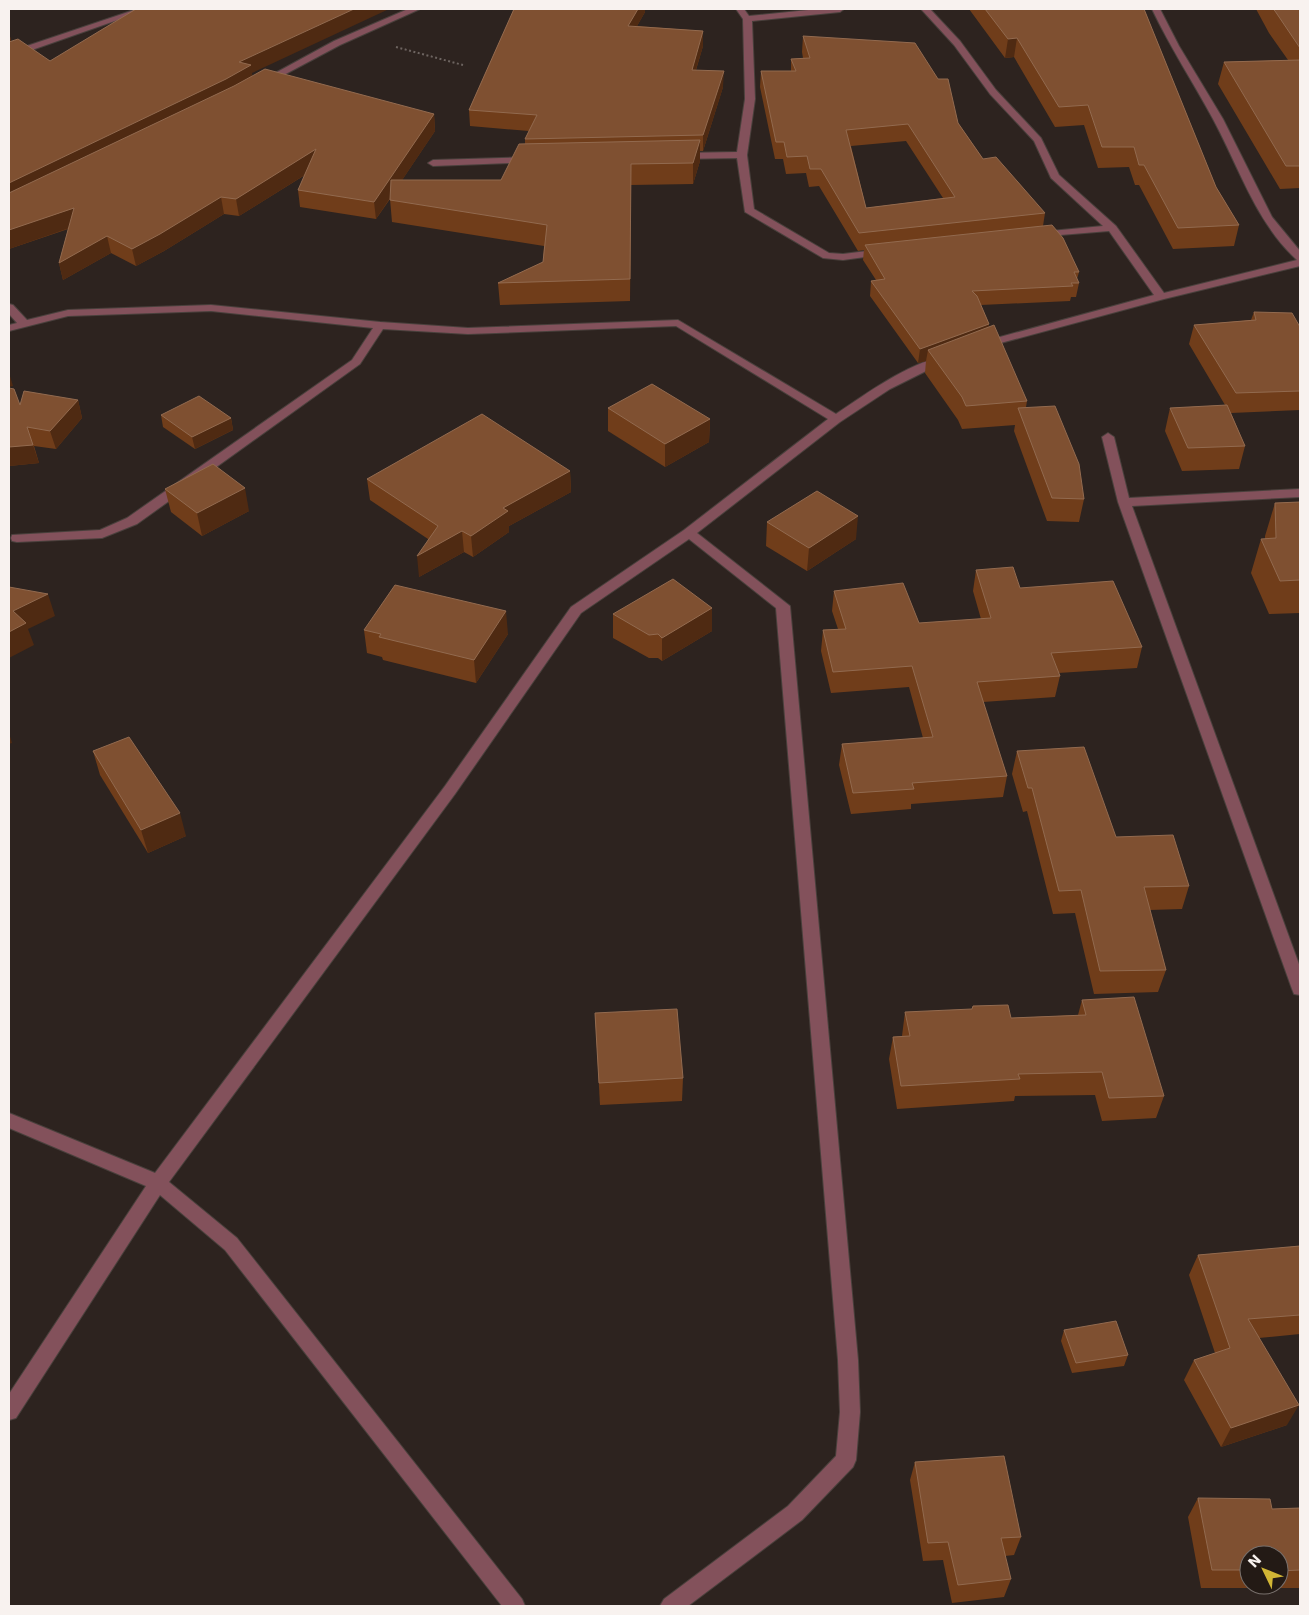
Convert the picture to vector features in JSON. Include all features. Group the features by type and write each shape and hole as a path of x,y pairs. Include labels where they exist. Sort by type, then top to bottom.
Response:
{"street":[{"path":"9,55 100,22 145,9"},
{"path":"249,90 350,35 416,9"},
{"path":"740,9 747,19 750,99 742,155 750,210 827,256 843,257 891,252"},
{"path":"747,19 840,9"},
{"path":"925,9 957,43 992,92 1038,140 1055,176 1112,228 1161,297"},
{"path":"1156,9 1174,46 1218,119 1267,218 1300,258"},
{"path":"674,156 742,155"},
{"path":"433,163 538,160"},
{"path":"1026,237 1112,228"},
{"path":"967,350 1161,297 1300,263"},
{"path":"9,308 24,324"},
{"path":"9,328 68,313 211,308 380,325 468,331 678,323 836,420"},
{"path":"17,538 102,534 132,521 356,362 380,325"},
{"path":"9,1411 158,1184 450,790 576,610 689,533 836,420 886,387 927,365 951,356"},
{"path":"1108,437 1124,502 1300,989"},
{"path":"1124,502 1300,493"},
{"path":"671,1606 795,1513 846,1460 850,1412 848,1360 783,606 689,533"},
{"path":"9,1120 158,1184 231,1244 515,1606"}],"path":[{"path":"350,35 463,64"}],"building":[{"path":"136,9 354,9 239,62 251,65 226,79 9,183 9,42 18,39 50,61"},
{"path":"514,9 638,9 628,26 703,31 692,70 724,71 703,135 525,139 537,115 469,110"},
{"path":"985,9 1144,9 1216,187 1239,225 1178,228 1144,165 1139,165 1134,147 1102,147 1088,105 1059,107 1017,38 1008,39"},
{"path":"1273,9 1300,9 1300,48 1275,11"},
{"path":"803,36 915,43 938,79 948,79 958,123 983,159 996,157 1045,213 859,233 821,169 810,169 807,156 787,157 784,142 776,142 761,71 796,71 791,59 810,58","holes":["908,124 955,197 866,208 846,130"]},
{"path":"1300,60 1300,166 1286,166 1224,62"},
{"path":"265,69 434,114 374,202 298,190 316,149 236,199 221,197 132,249 107,236 59,263 74,208 9,230 9,193 234,86"},
{"path":"700,140 693,163 631,164 630,279 498,283 543,262 547,225 390,200 391,180 501,180 519,144"},
{"path":"1052,225 1063,238 1079,272 1074,272 1079,283 1071,283 1073,286 972,291 977,296 989,324 920,349 871,281 885,279 865,245"},
{"path":"1254,312 1292,313 1300,327 1300,391 1236,393 1194,325 1256,320"},
{"path":"994,325 1027,401 966,406 962,397 928,350"},
{"path":"652,384 710,419 665,444 608,408"},
{"path":"9,388 14,389 20,405 24,391 78,400 50,431 27,427 33,445 9,447"},
{"path":"199,396 231,418 192,437 161,415"},
{"path":"1227,405 1245,446 1188,448 1170,408"},
{"path":"1055,406 1079,464 1084,499 1052,498 1018,408"},
{"path":"482,414 570,471 503,508 508,511 471,536 462,531 417,556 438,526 367,479"},
{"path":"213,464 245,488 197,513 165,489"},
{"path":"817,491 858,516 809,548 767,522"},
{"path":"1300,502 1300,580 1280,581 1261,539 1276,538 1275,503"},
{"path":"1013,567 1020,588 1113,581 1142,647 1051,653 1060,676 977,682 1007,776 912,783 914,789 853,793 842,744 933,737 912,666 833,672 823,630 846,629 834,591 903,583 919,623 991,618 976,570"},
{"path":"673,579 712,608 662,638 658,634 649,635 613,614"},
{"path":"395,585 506,611 474,660 379,637 381,634 364,630"},
{"path":"9,587 48,594 13,611 26,623 9,632"},
{"path":"129,737 180,813 141,830 93,751"},
{"path":"1084,747 1116,837 1173,835 1189,886 1144,887 1166,970 1100,971 1081,890 1059,891 1032,788 1028,788 1017,751"},
{"path":"1134,997 1164,1096 1109,1098 1102,1072 1018,1074 1020,1079 901,1086 893,1037 910,1036 905,1012 972,1009 973,1006 1008,1005 1011,1018 1086,1015 1082,1000"},
{"path":"677,1009 683,1078 599,1083 595,1013"},
{"path":"1300,1246 1300,1315 1248,1319 1299,1405 1231,1428 1194,1360 1230,1348 1198,1255"},
{"path":"1116,1321 1128,1355 1076,1363 1064,1330"},
{"path":"1004,1456 1021,1537 1001,1538 1011,1579 958,1585 948,1542 928,1543 915,1462"},
{"path":"1198,1498 1270,1499 1272,1509 1300,1508 1300,1570 1289,1571 1289,1545 1239,1545 1239,1570 1212,1570"}]}
